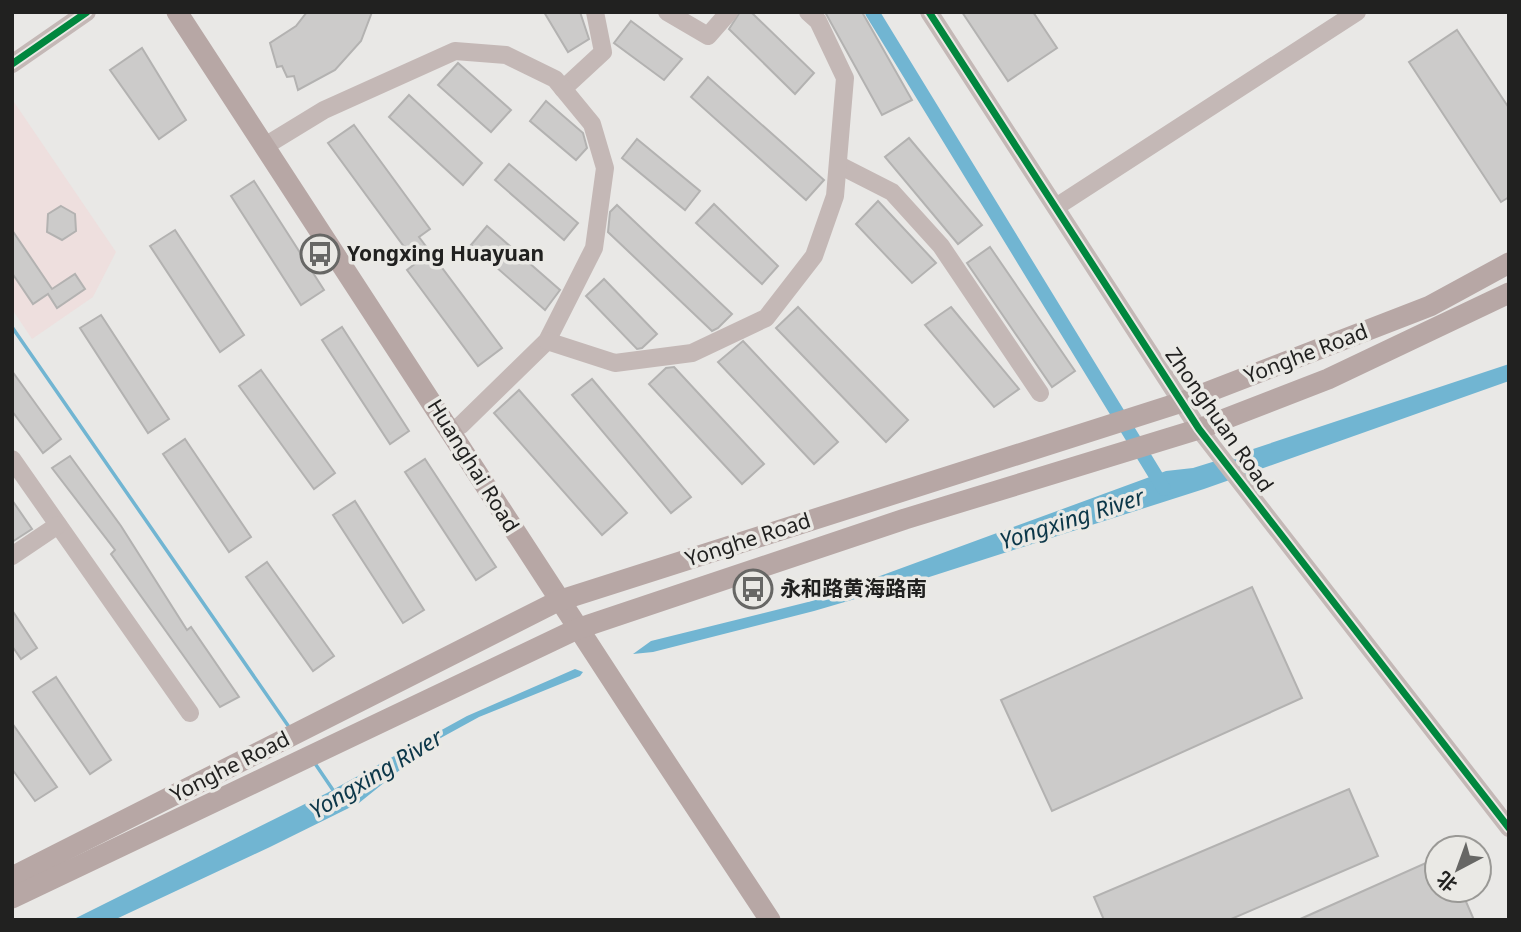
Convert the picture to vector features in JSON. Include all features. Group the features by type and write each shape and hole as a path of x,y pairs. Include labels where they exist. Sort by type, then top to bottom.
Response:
{"main road":[{"name":"Huanghai Road","path":"177,12 271,143 770,920"},
{"name":"Huanghai Road","path":"195,12 271,143"},
{"name":"Yonghe Road","path":"12,877 564,598 1182,402 1430,306 1509,263"},
{"name":"Yonghe Road","path":"12,898 583,627 905,519 1130,447 1199,429 1340,373 1509,293"},
{"name":"Huanghai Road","path":"583,627 782,920"}],"street":[{"path":"12,64 86,12"},
{"path":"563,89 603,52 595,12"},
{"path":"667,12 708,36 729,12"},
{"path":"547,341 615,363 691,353 766,318 814,256 835,196 845,78 818,21 808,12"},
{"name":"Zhonghuan Road","path":"929,12 1199,429 1509,828"},
{"path":"1056,207 1357,12"},
{"path":"271,143 324,110 456,51 506,55 555,79 592,124 606,168 594,248 547,341 456,428"},
{"path":"839,165 891,192 942,246 1041,393"},
{"path":"12,459 190,713"},
{"path":"12,556 58,525"}],"shaded area":[{"path":"14,102 116,252 93,297 32,339 12,309"}],"water":[{"name":"Yongxing River","path":"1509,364 1509,381 1204,489 814,611 653,652 633,654 651,641 812,601 1166,471 1193,468 1238,454"},
{"name":"Yongxing River","path":"575,669 583,672 580,676 479,717 437,740 359,803 114,920 72,920 327,793 467,716"}],"building":[{"path":"307,12 372,12 361,41 335,70 298,90 294,76 287,77 282,66 277,67 270,43 296,26"},
{"path":"544,12 580,12 589,39 568,52"},
{"path":"740,12 751,12 814,73 795,94 729,29"},
{"path":"825,12 862,12 912,100 882,115"},
{"path":"962,12 1033,12 1057,48 1008,81"},
{"path":"631,21 682,59 664,80 614,43"},
{"path":"1457,30 1509,108 1509,197 1501,202 1409,62"},
{"path":"142,48 186,120 159,139 110,70"},
{"path":"458,63 511,110 491,132 438,85"},
{"path":"708,77 824,180 806,200 691,97"},
{"path":"409,95 482,163 463,185 389,117"},
{"path":"546,101 583,133 587,148 576,160 530,121"},
{"path":"354,125 430,229 419,237 502,348 478,366 407,270 416,263 328,143"},
{"path":"909,138 982,225 958,244 885,157"},
{"path":"637,139 700,191 685,210 622,158"},
{"path":"509,164 578,223 564,240 495,180"},
{"path":"254,181 324,290 301,305 231,196"},
{"path":"878,201 936,263 912,283 856,224"},
{"path":"714,204 778,266 762,284 696,223"},
{"path":"617,205 732,314 718,328 712,331 608,232 610,212"},
{"path":"61,206 75,214 76,231 62,240 47,232 48,214"},
{"path":"487,226 560,290 545,310 471,245"},
{"path":"12,230 52,289 75,274 85,289 57,308 48,294 33,304 12,273"},
{"path":"175,230 244,335 220,352 150,246"},
{"path":"990,247 1075,371 1052,387 967,263"},
{"path":"604,279 657,334 642,348 637,349 586,296"},
{"path":"798,307 908,420 886,442 776,328"},
{"path":"951,307 1019,389 994,407 925,325"},
{"path":"101,315 169,419 148,433 80,328"},
{"path":"342,327 409,431 390,444 322,340"},
{"path":"743,341 838,442 814,464 718,362"},
{"path":"674,367 764,464 742,484 649,384 666,368"},
{"path":"261,370 335,473 314,489 239,386"},
{"path":"12,371 61,439 43,453 12,411"},
{"path":"592,379 691,497 671,513 572,395"},
{"path":"519,390 627,513 602,535 494,413"},
{"path":"185,439 251,537 229,552 163,454"},
{"path":"70,456 121,526 187,630 191,627 239,697 220,707 111,554 115,550 52,468"},
{"path":"425,459 496,567 476,580 405,472"},
{"path":"12,500 32,529 12,542"},
{"path":"355,501 424,610 403,623 333,515"},
{"path":"267,562 334,656 313,671 246,577"},
{"path":"1252,587 1302,698 1052,811 1001,700"},
{"path":"12,610 37,648 21,659 12,646"},
{"path":"56,677 111,760 90,774 33,692"},
{"path":"12,723 57,787 35,801 12,769"},
{"path":"1349,789 1378,856 1229,920 1104,920 1094,897"},
{"path":"1423,864 1423,904 1467,904 1474,920 1298,920"}],"waterway":[{"path":"872,12 1164,489"},
{"path":"12,327 289,727"},
{"name":"Yongxing River","path":"314,762 335,793"}],"cycle path":[{"path":"12,64 87,12"},
{"path":"929,12 1199,429 1509,828"}],"place":[{"name":"Yongxing Huayuan","path":"320,254"},
{"name":"永和路黄海路南","path":"753,589"}]}
